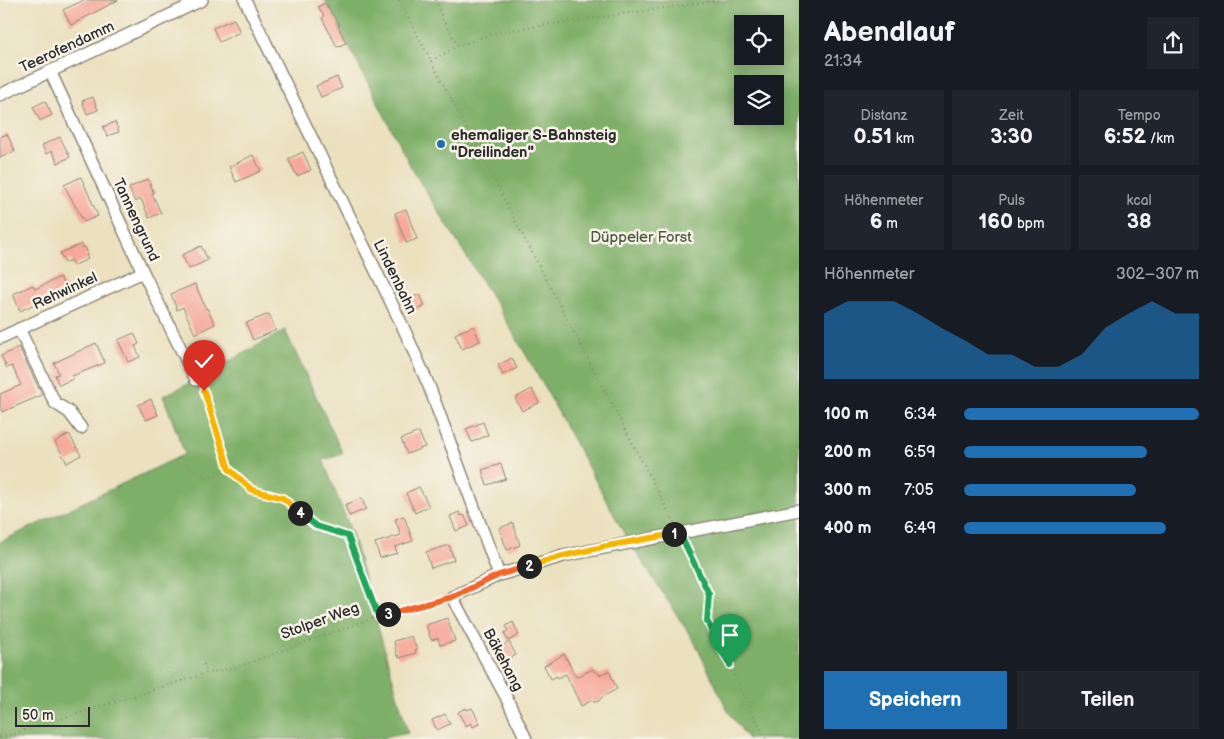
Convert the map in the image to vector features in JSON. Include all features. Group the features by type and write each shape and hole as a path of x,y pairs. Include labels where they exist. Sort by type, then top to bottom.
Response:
{"street":[{"name":"Teerofendamm","path":"0,96 202,0"},
{"name":"Lindenbahn","path":"245,0 429,386 499,575"},
{"name":"Tannengrund","path":"50,71 143,272 196,380"},
{"name":"Rehwinkel","path":"0,338 143,272"},
{"path":"19,329 55,404 69,412 81,428"},
{"path":"452,597 499,575 563,556 799,510"},
{"name":"Bäkehang","path":"452,597 506,697 526,739"}],"path":[{"path":"399,0 674,534 709,594 707,621 766,739"},
{"path":"436,0 443,20 458,46"},
{"path":"431,61 458,46 497,32 720,0"},
{"path":"196,380 204,391 229,469 252,490 283,498 316,526 348,536 378,616"},
{"path":"186,464 208,478 229,469"},
{"name":"Stolper Weg","path":"0,738 207,673 237,667 378,616 452,597"},
{"path":"204,664 207,673"}],"green space":[{"name":"Düppeler Forst","path":"325,0 799,0 799,739 748,739 728,711 695,643 624,533 540,379 498,307 412,169"},
{"path":"285,330 343,454 323,460 352,534 408,733 378,739 0,739 0,542 185,454 163,396 196,380"}],"building":[{"path":"84,0 118,0 71,25 63,10"},
{"path":"325,3 340,25 338,26 346,43 337,47 322,18 324,16 318,7"},
{"path":"234,19 240,32 219,42 213,28"},
{"path":"337,77 342,88 321,97 316,86"},
{"path":"93,97 98,110 87,114 82,101"},
{"path":"45,101 52,115 40,121 33,107"},
{"path":"115,122 119,132 107,136 103,127"},
{"path":"7,134 15,151 0,158 0,137"},
{"path":"60,137 70,157 58,163 52,151 46,154 42,145"},
{"path":"303,152 311,170 297,176 288,159"},
{"path":"253,155 261,171 236,182 229,167"},
{"path":"81,177 98,216 84,222 64,185"},
{"path":"148,179 154,193 152,194 161,213 149,218 141,199 135,202 129,188"},
{"path":"406,209 417,239 406,243 395,213"},
{"path":"82,244 88,254 86,255 88,259 73,266 71,260 65,263 60,253"},
{"path":"201,246 208,260 189,269 182,255"},
{"path":"60,277 66,289 20,311 13,294 33,285 35,289"},
{"path":"195,284 215,324 195,334 183,307 177,310 171,294"},
{"path":"420,294 425,306 410,313 405,301"},
{"path":"269,314 276,330 253,340 246,323"},
{"path":"473,326 480,341 462,349 455,334"},
{"path":"134,333 139,344 135,346 140,357 128,362 118,340"},
{"path":"96,343 105,363 72,376 73,379 59,385 55,375 59,374 54,363"},
{"path":"19,347 42,395 2,412 0,394 21,385 12,366 7,368 1,356"},
{"path":"512,358 517,368 503,375 498,365"},
{"path":"532,389 539,403 522,411 515,398"},
{"path":"151,399 158,415 146,420 138,405"},
{"path":"483,422 488,435 472,442 466,429"},
{"path":"419,432 425,447 407,454 401,439"},
{"path":"69,434 81,455 67,463 55,442"},
{"path":"501,464 506,479 487,485 482,470"},
{"path":"419,487 429,506 415,513 406,493"},
{"path":"362,498 366,509 349,516 345,505"},
{"path":"459,512 461,516 464,515 469,526 456,531 450,516"},
{"path":"404,516 413,541 395,547 397,553 380,558 375,543 401,535 395,519"},
{"path":"513,523 520,545 507,550 499,528"},
{"path":"449,545 454,560 431,568 426,552"},
{"path":"447,618 455,641 440,645 438,638 431,640 426,625"},
{"path":"513,622 519,635 508,641 504,633 508,631 506,626"},
{"path":"411,636 417,649 415,650 416,653 399,658 394,641"},
{"path":"509,642 516,655 505,661 498,648"},
{"path":"564,654 576,677 593,669 599,675 609,671 617,689 602,697 599,701 591,701 581,706 566,674 551,679 544,666"},
{"path":"466,708 467,710 472,708 480,723 473,727 471,723 466,726 458,712"},
{"path":"445,714 450,724 437,730 432,720"}],"place":[{"name":"ehemaliger S-Bahnsteig \"Dreilinden\"","path":"441,144"}],"route":[{"path":"204,391 229,469 252,490 283,498 316,526 348,536 378,616 452,597 499,575 563,556 607,546 680,534 709,594 707,621 730,665"}]}
